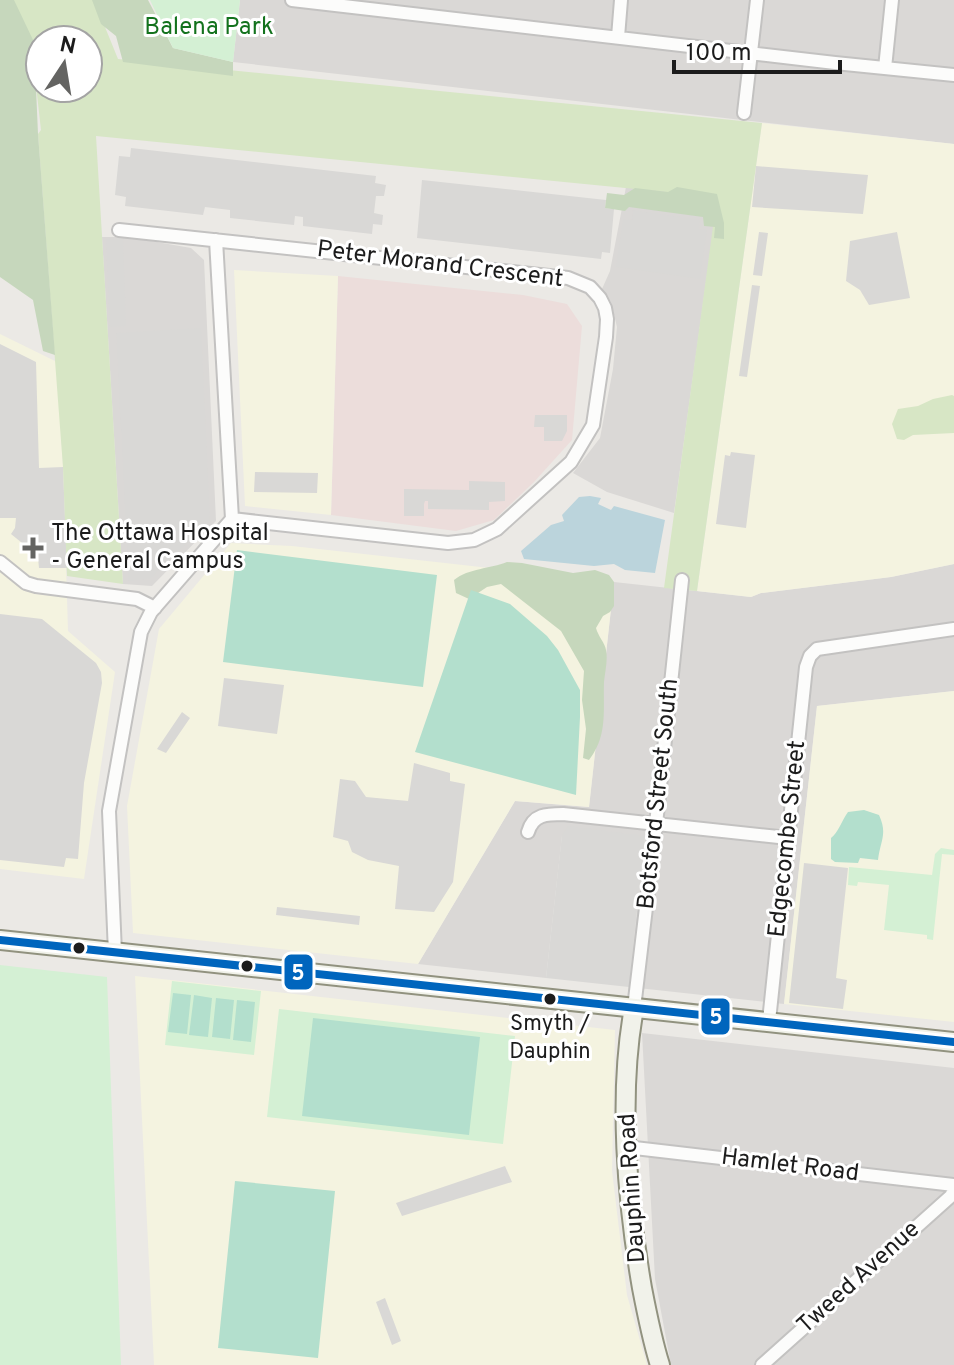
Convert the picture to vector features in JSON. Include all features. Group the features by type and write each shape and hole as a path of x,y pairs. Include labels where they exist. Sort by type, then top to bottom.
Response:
{"main road":[{"path":"0,940 954,1042"},
{"name":"Dauphin Road","path":"634,1008 627,1052 626,1147 633,1238 652,1339 660,1365"}],"street":[{"path":"292,0 954,75"},
{"path":"618,37 621,0"},
{"path":"744,113 757,0"},
{"path":"885,68 892,0"},
{"name":"Peter Morand Crescent","path":"119,230 568,278 590,287 605,308 607,319 593,425 571,462 497,529 474,540 448,543 232,519"},
{"path":"115,953 110,801 138,644 145,620 232,519 216,240"},
{"path":"0,562 26,583 36,586 137,599 155,608"},
{"name":"Botsford Street South","path":"634,1008 682,580"},
{"name":"Edgecombe Street","path":"769,1021 809,656 817,649 954,629"},
{"path":"528,832 530,823 539,817 563,814 788,838"},
{"name":"Hamlet Road","path":"626,1147 954,1187"},
{"name":"Tweed Avenue","path":"762,1365 951,1196 954,1187"}],"shaded area":[{"path":"0,0 14,0 25,24 24,104 37,104 55,355 43,351 33,300 0,277"},
{"path":"92,0 148,0 173,48 233,62 233,76 123,62 116,36 101,24"},
{"path":"240,0 954,0 954,144 233,62"},
{"path":"762,123 954,144 954,564 891,577 761,593 751,597 697,591"},
{"path":"131,148 376,176 375,183 386,185 384,196 376,196 374,213 383,215 382,225 373,224 372,234 303,226 303,217 295,216 294,225 230,218 230,210 205,207 203,215 125,206 126,197 115,195 119,156 130,157"},
{"path":"756,166 868,175 863,214 752,207"},
{"path":"422,180 606,200 605,208 614,209 610,253 602,252 601,259 417,238"},
{"path":"626,187 718,196 674,513 607,492 573,473 600,438 613,369 617,327 611,302 602,289 610,271"},
{"path":"677,187 717,194 724,223 724,239 714,238 715,227 704,226 703,217 629,207 625,211 605,208 607,193 624,195 635,188 668,192"},
{"path":"633,210 700,220 699,229 707,230 700,279 616,267 623,219 632,220"},
{"path":"759,232 768,233 762,276 753,275"},
{"path":"897,232 910,298 869,305 860,290 846,281 850,241"},
{"path":"102,237 128,237 191,248 204,260 216,521 152,586 123,584"},
{"path":"123,238 126,326 110,327 106,239"},
{"path":"234,270 338,276 331,515 245,506"},
{"path":"338,276 523,295 567,304 582,326 572,440 494,520 456,531 331,515"},
{"path":"752,285 760,286 747,377 739,376"},
{"path":"201,328 210,521 151,578 129,581 116,333"},
{"name":"The Ottawa Hospital - General Campus","path":"0,334 57,362 68,631 115,672 84,879 0,869"},
{"path":"0,344 36,362 39,468 63,467 67,568 39,568 37,547 27,547 11,534 16,518 0,518"},
{"path":"535,415 567,415 567,431 562,441 544,441 544,427 534,427"},
{"path":"731,452 755,455 746,528 716,524 725,455 730,456"},
{"path":"255,472 318,473 317,493 254,492"},
{"path":"469,481 505,482 505,501 489,502 489,510 428,509 428,501 425,501 424,516 404,516 404,489 469,490"},
{"path":"231,543 292,546 614,582 589,807 515,801 418,964 133,933 127,806 159,629"},
{"path":"507,562 573,573 595,570 609,575 614,582 614,606 596,628 607,654 607,662 602,732 589,760 583,758 586,729 582,700 584,671 561,631 501,584 487,587 469,599 456,593 454,580 460,576"},
{"path":"954,564 954,691 817,706 784,1004 629,987 645,836 562,836 546,978 418,964 515,801 589,807 614,582 751,597 761,593 891,577"},
{"path":"0,614 42,619 96,663 101,672 102,683 84,783 78,859 66,858 64,867 0,860"},
{"path":"224,678 284,685 277,734 218,726"},
{"path":"954,691 954,1022 784,1004 817,706"},
{"path":"182,712 190,718 166,753 157,749"},
{"path":"414,763 450,773 450,781 465,784 453,882 434,912 395,909 399,866 368,860 352,852 348,841 333,837 340,779 355,781 366,797 408,801"},
{"path":"568,826 645,836 629,987 546,978 562,835"},
{"path":"804,863 848,868 836,978 847,980 843,1009 789,1003"},
{"path":"277,907 360,916 359,925 276,915"},
{"path":"135,976 615,1030 612,1171 627,1295 647,1365 154,1365"},
{"path":"642,1033 954,1068 954,1365 671,1365 655,1279"},
{"path":"505,1166 512,1182 402,1216 396,1203"},
{"path":"385,1298 401,1341 392,1345 376,1302"}],"green space":[{"path":"2,0 94,0 104,24 24,24 24,37"},
{"name":"Balena Park","path":"150,0 240,0 233,62 173,48"},
{"path":"104,25 118,59 762,123 697,591 664,588 717,197 96,136 123,584 67,576 63,467 38,134 41,130 38,104 104,104"},
{"path":"952,395 954,433 897,439 892,424 898,409"},
{"path":"237,550 437,575 423,687 223,662"},
{"path":"471,590 510,604 547,636 580,690 576,795 415,752"},
{"path":"864,810 879,815 882,822 878,860 860,858 858,863 835,862 831,859 831,838 848,812"},
{"path":"941,848 954,850 954,855 942,854 933,940 927,939 927,935 884,930 889,885 858,882 857,886 848,885 849,867 932,875 935,854"},
{"path":"0,965 107,977 121,1365 0,1365"},
{"path":"172,981 261,991 254,1055 165,1045"},
{"path":"173,993 191,995 187,1034 168,1032"},
{"path":"194,995 212,998 208,1037 189,1035"},
{"path":"216,998 234,1000 230,1039 212,1037"},
{"path":"237,1000 255,1002 251,1042 233,1040"},
{"path":"279,1009 515,1036 503,1144 267,1117"},
{"path":"313,1018 480,1037 469,1135 302,1116"},
{"path":"235,1181 335,1191 318,1358 218,1348"}],"water":[{"path":"579,497 601,498 598,504 611,510 614,506 665,520 655,573 625,570 614,564 594,566 524,559 521,551 551,525 564,521 562,515"}],"transit line":[{"name":"5","path":"0,940 954,1042"}],"place":[{"name":"The Ottawa Hospital - General Campus","path":"33,548"},
{"name":"Smyth / Dauphin","path":"550,999"}]}
